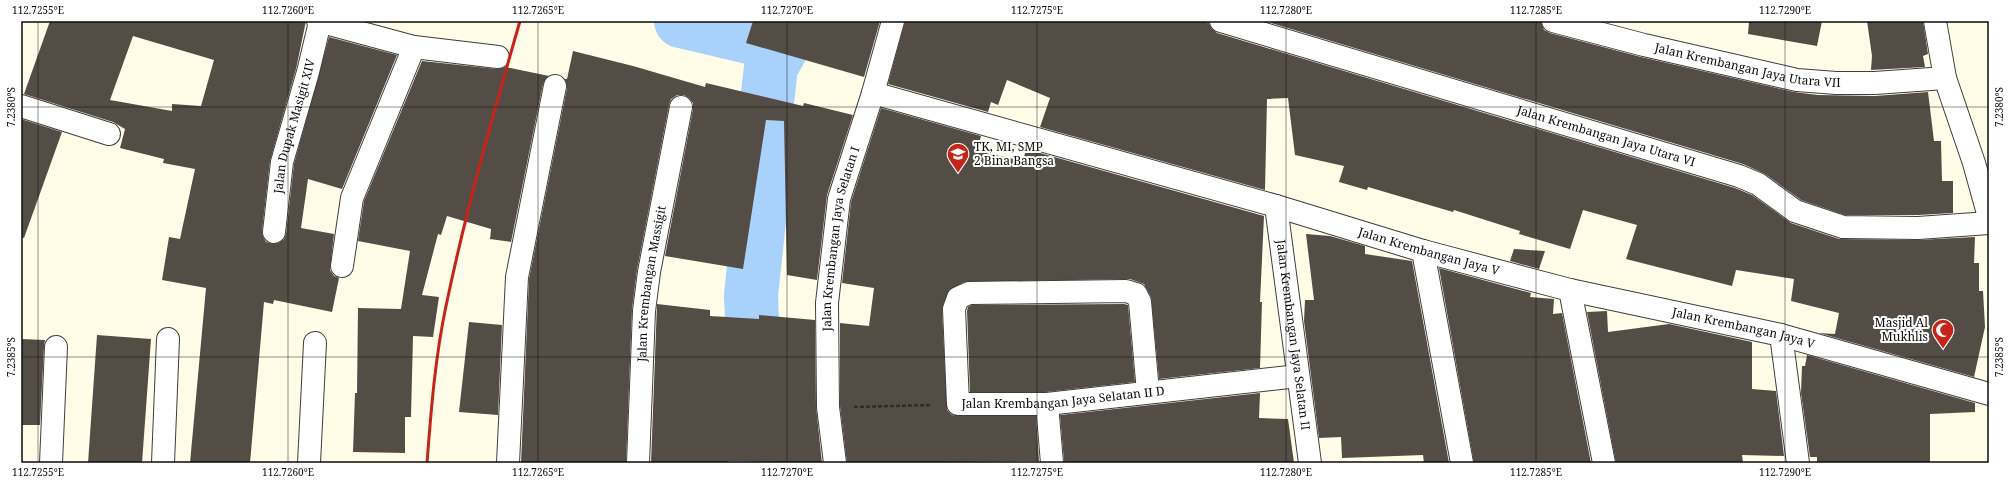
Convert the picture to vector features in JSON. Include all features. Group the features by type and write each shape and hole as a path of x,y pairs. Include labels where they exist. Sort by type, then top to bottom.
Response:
{"street":[{"name":"Jalan Dupak Masigit XIV","path":"274,232 282,162 319,21 414,47 498,57"},
{"name":"Jalan Krembangan Jaya Utara VI","path":"1221,21 1739,176 1758,184 1796,211 1843,227 1918,228 1989,223"},
{"name":"Jalan Krembangan Jaya Utara VII","path":"1553,21 1644,45 1798,80 1836,83 1875,83 1945,78"},
{"path":"1935,21 1945,78 1981,161 1989,217"},
{"name":"Jalan Krembangan Jaya Selatan I","path":"835,463 828,407 827,303 839,199 874,93 886,23"},
{"path":"342,266 352,198 414,47"},
{"path":"508,463 517,277 554,86"},
{"name":"Jalan Krembangan Jaya V","path":"874,93 1276,206 1423,251 1570,290 1781,335 1989,394"},
{"path":"21,106 109,134"},
{"name":"Jalan Krembangan Massigit","path":"638,463 644,311 649,272 681,107"},
{"name":"Jalan Krembangan Jaya Selatan II","path":"1276,206 1310,463"},
{"path":"1423,251 1462,463"},
{"path":"1570,290 1604,463"},
{"path":"958,404 954,309 958,298 969,293 1126,291 1136,294 1140,302 1148,392"},
{"path":"1781,335 1798,463"},
{"path":"164,463 168,339"},
{"path":"309,463 315,343"},
{"path":"51,463 56,347"},
{"name":"Jalan Krembangan Jaya Selatan II D","path":"958,404 1047,404 1298,376"},
{"path":"1047,404 1052,463"}],"path":[{"name":"Jalan Krembangan Jaya Selatan II D","path":"828,407 958,404"}],"building":[{"path":"50,21 306,21 296,69 270,161 262,231 266,242 273,244 279,243 284,239 286,234 294,164 329,37 397,55 342,189 308,179 301,228 334,234 330,270 334,276 339,278 332,312 274,300 273,304 264,302 250,463 190,463 206,288 162,280 169,237 180,239 195,169 163,163 164,159 120,148 125,129 113,122 24,94","holes":["133,36 214,60 201,106 172,104 172,111 110,100"]},
{"path":"753,21 880,21 864,77 746,43"},
{"path":"905,21 1201,21 1209,23 1212,29 1217,33 1735,188 1752,195 1791,223 1839,239 1918,240 1975,237 1974,263 1979,263 1979,291 1983,291 1985,327 1974,377 1819,333 1835,334 1839,313 1791,301 1794,279 1736,270 1732,286 1626,259 1637,225 1583,210 1570,249 1519,234 1520,231 1454,210 1453,212 1368,187 1367,190 1339,182 1344,166 1295,155 1288,98 1267,99 1265,190 1040,127 1050,98 1007,80 998,105 991,102 988,112 888,84"},
{"path":"1272,21 1541,21 1544,30 1550,33 1641,57 1794,92 1818,95 1875,96 1928,92 1934,141 1941,141 1942,181 1953,181 1953,213 1918,215 1845,215 1801,200 1765,174 1743,164 1271,23"},
{"path":"1749,21 1822,21 1817,46 1748,34"},
{"path":"1867,21 1923,21 1928,54 1923,56 1925,67 1871,70 1872,56"},
{"path":"573,51 633,66 705,87 706,83 803,106 804,103 853,115 827,195 817,280 787,275 784,121 766,120 743,269 665,256 693,109 693,103 684,95 677,95 671,99 637,270 632,309 626,463 521,463 529,279 567,88 565,79 567,79"},
{"path":"422,61 497,69 505,67 549,76 543,84 511,242 490,239 491,229 447,216 441,235 438,234 422,295 439,297 433,337 413,336 411,417 405,417 405,453 353,452 355,393 357,393 358,308 401,309 410,251 358,241 364,201"},
{"path":"881,108 981,136 977,151 1023,161 1026,149 1264,216 1260,302 1262,302 1260,368 1159,379 1151,297 1144,284 1130,279 964,282 949,290 942,309 947,410 952,415 958,416 1036,416 1039,461 847,463 840,406 840,323 869,326 874,288 842,283 851,202"},
{"path":"21,119 62,132 24,238 21,237"},
{"path":"1306,234 1330,236 1365,246 1365,254 1412,261 1449,463 1424,463 1423,455 1342,458 1341,437 1319,438 1304,321 1305,300 1314,300"},
{"path":"1514,249 1545,251 1539,269 1510,261"},
{"path":"1439,268 1531,293 1530,297 1554,299 1553,314 1562,313 1591,463 1474,463"},
{"path":"657,304 710,310 710,316 759,319 759,315 815,320 816,407 822,463 728,461 728,463 651,463"},
{"path":"972,305 1128,305 1135,382 1046,392 970,392 968,307"},
{"path":"1607,311 1608,332 1669,324 1752,342 1752,389 1776,391 1784,456 1742,455 1743,463 1616,463 1587,312"},
{"path":"469,322 502,325 498,415 459,412"},
{"path":"97,335 151,339 142,463 88,463"},
{"path":"21,339 45,340 40,425 21,425"},
{"path":"1807,355 1975,403 1975,412 1930,414 1930,463 1817,463 1817,457 1810,457 1801,393 1802,366 1805,366"},
{"path":"1260,393 1259,418 1288,419 1294,463 1065,463 1064,461 1060,415"}],"waterway":[{"path":"681,21 783,45 771,67 766,111 761,202 751,295 753,345 740,418 739,463"}],"railway":[{"path":"427,463 436,365 446,306 471,198 520,21"}],"place":[{"name":"TK, MI, SMP 2 Bina Bangsa","path":"958,174"},
{"name":"Masjid Al Mukhlis","path":"1943,350"}]}
